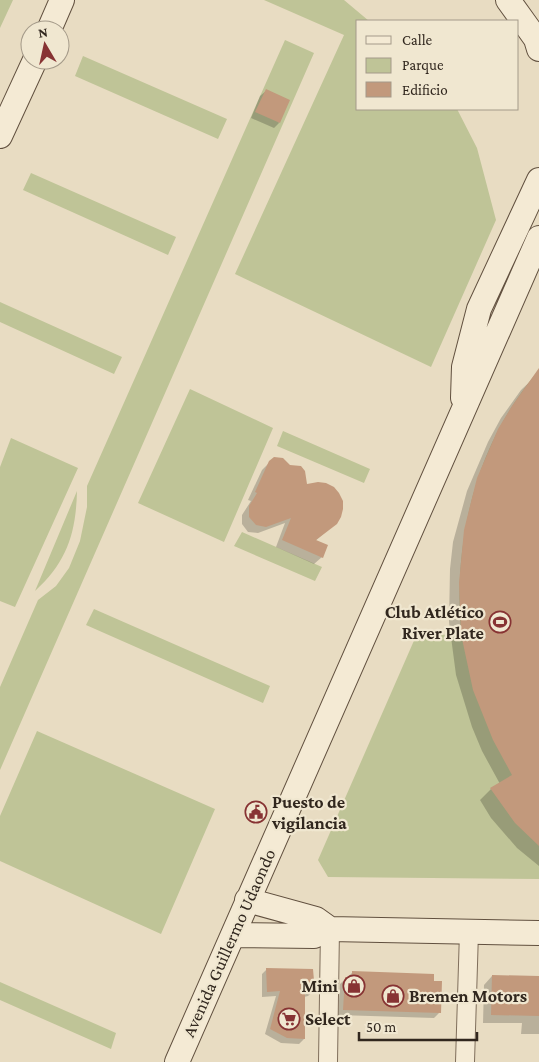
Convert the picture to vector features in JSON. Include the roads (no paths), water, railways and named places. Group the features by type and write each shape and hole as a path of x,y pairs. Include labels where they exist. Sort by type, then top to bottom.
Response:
{"main road":[{"path":"53,20 62,0"},
{"path":"508,0 536,39 539,48"},
{"path":"0,136 30,70"},
{"name":"Avenida Guillermo Udaondo","path":"462,412 464,367 479,309 539,180"},
{"name":"Avenida Guillermo Udaondo","path":"177,1062 539,238"},
{"path":"248,900 316,919 330,929"},
{"path":"233,935 314,936 330,929 539,933"}],"street":[{"path":"328,1062 330,929"},
{"path":"464,1062 469,932"}],"place":[{"name":"Club Atlético River Plate","path":"500,622"},
{"name":"Puesto de vigilancia","path":"256,812"},
{"name":"Mini","path":"354,986"},
{"name":"Bremen Motors","path":"393,996"},
{"name":"Select","path":"289,1019"}]}
